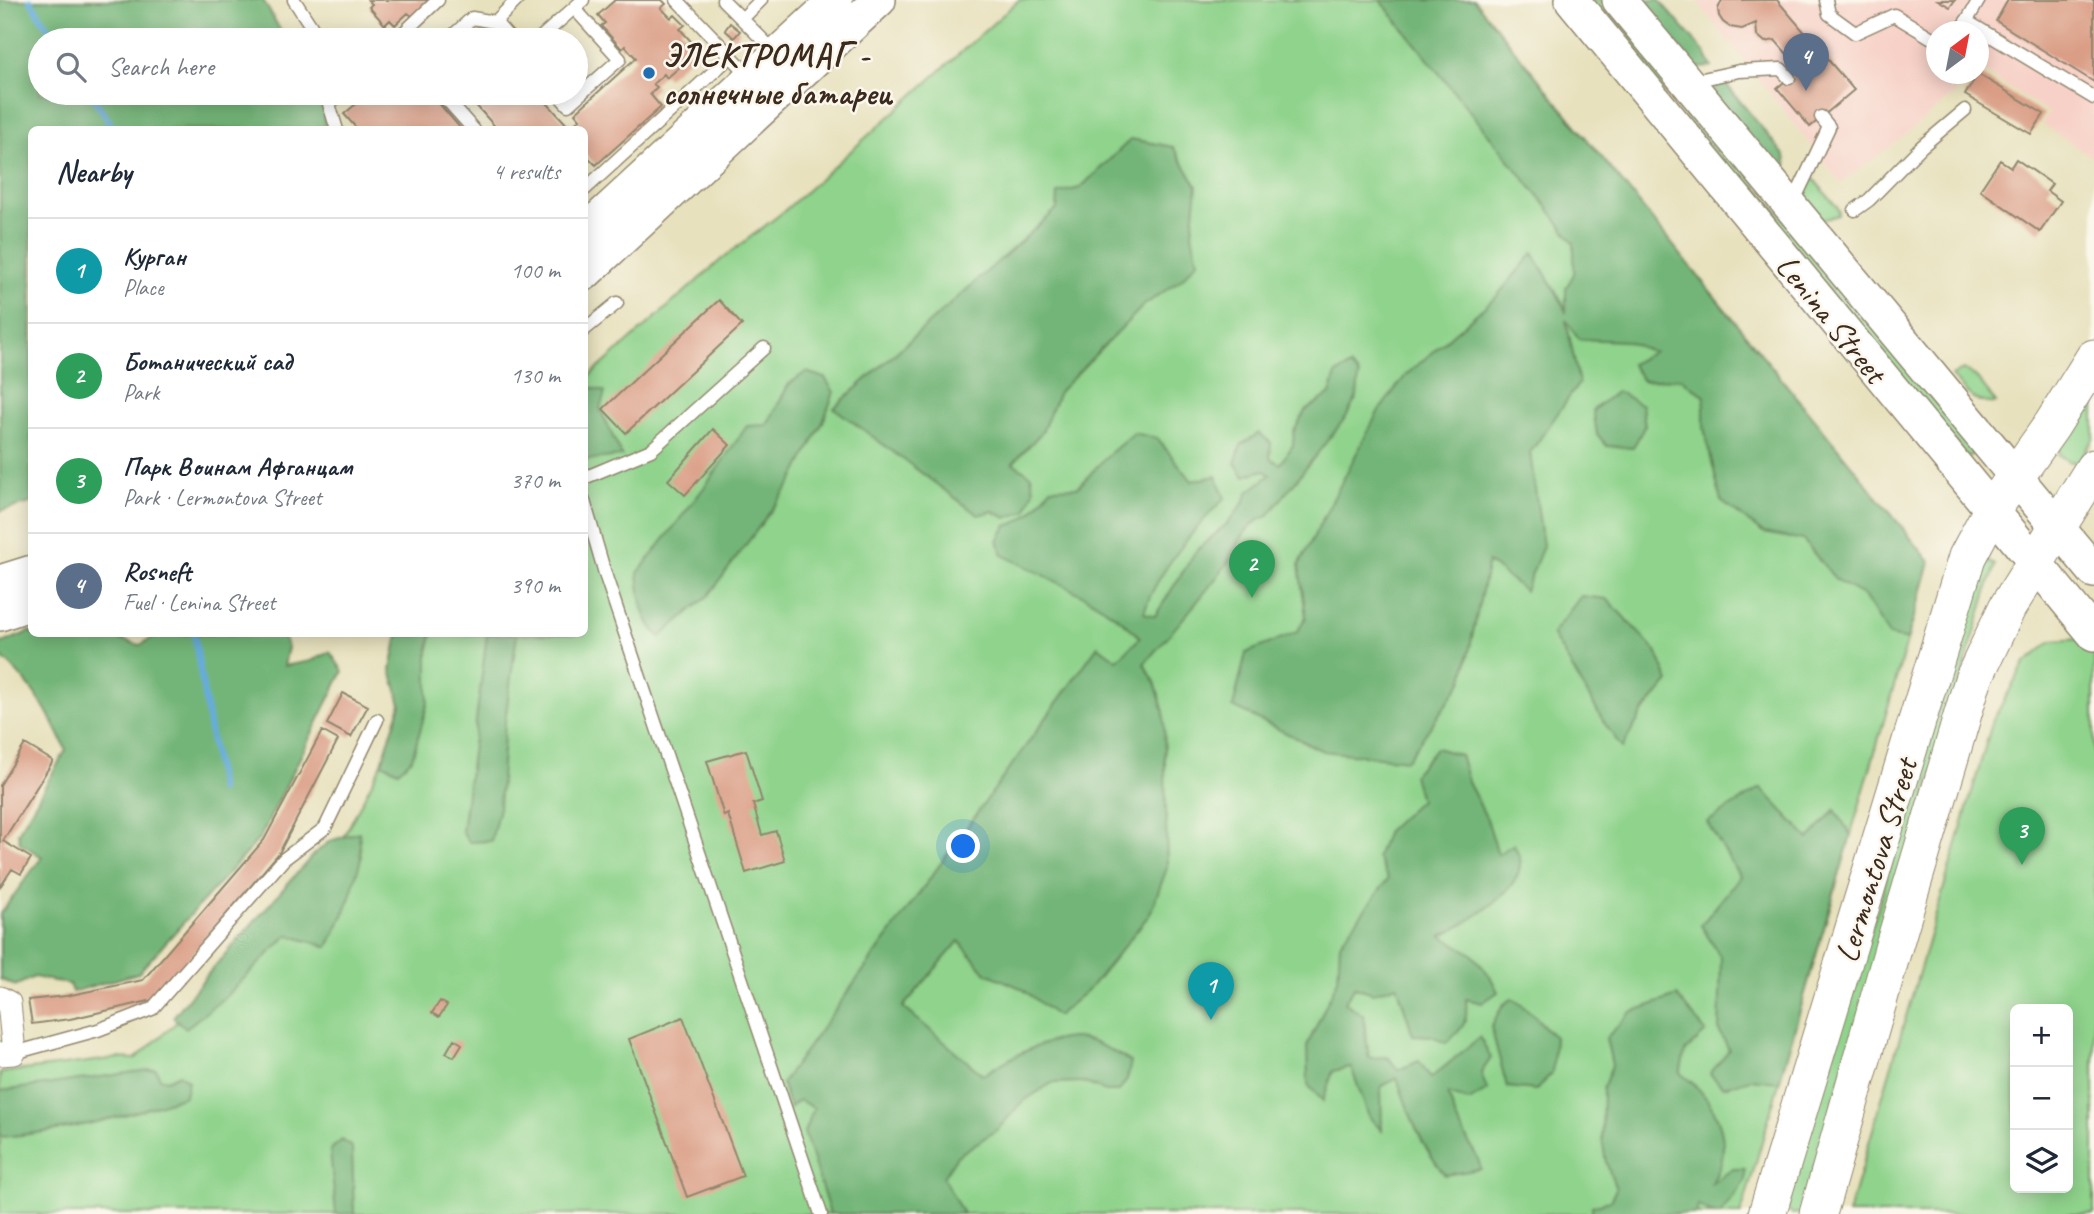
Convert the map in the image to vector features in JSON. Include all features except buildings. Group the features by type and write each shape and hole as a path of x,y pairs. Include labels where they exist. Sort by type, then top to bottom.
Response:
{"main road":[{"path":"588,228 742,67 778,55 836,0"},
{"path":"588,270 880,0"},
{"name":"Lenina Street","path":"1572,0 2094,634"},
{"name":"Lenina Street","path":"1619,0 2094,571"},
{"name":"Lermontova Street","path":"1768,1214 1967,557 1992,510 2052,425 2094,358"},
{"name":"Lermontova Street","path":"1818,1214 1893,948 1973,680 1990,640 2034,562 2094,468"},
{"path":"0,582 28,573"},
{"path":"0,614 28,604"}],"street":[{"path":"0,998 9,1003 7,1053"}],"lane":[{"path":"294,0 312,28"},
{"path":"409,28 438,0"},
{"path":"495,22 517,0"},
{"path":"588,187 742,67 677,0"},
{"path":"723,0 778,55"},
{"path":"742,19 761,0"},
{"path":"1826,0 1829,14 1855,33 1894,15 1926,34"},
{"path":"1966,21 1979,0"},
{"path":"551,28 578,4 620,59 588,87"},
{"path":"461,28 472,18 495,22 500,28"},
{"path":"1989,40 2094,97"},
{"path":"1688,82 1739,71 1781,69 1789,78"},
{"path":"329,105 336,126"},
{"path":"452,105 470,126"},
{"path":"1855,210 1869,200 1921,147 1965,110"},
{"path":"1792,205 1829,128 1821,117"},
{"path":"588,327 617,303"},
{"path":"588,476 651,450 764,348"},
{"path":"588,515 606,577 821,1214"},
{"path":"7,1053 98,1030 152,1009 284,859 325,828 377,720"}],"shaded area":[{"path":"1696,0 2094,0 2094,158 2042,124 2049,112 1989,75 1989,21 1926,21 1926,84 1964,84 1899,140 1841,183"}],"green space":[{"path":"0,0 263,0 279,28 28,28 28,105 324,105 325,126 28,126 28,504 0,511"},
{"path":"1019,0 1474,0 1930,562 1741,1214 0,1214 0,1073 119,1058 135,1059 178,1021 284,909 344,836 382,763 401,704 428,652 431,637 588,637 588,377 723,258 783,212"},
{"path":"1380,0 1474,0 1930,562 1907,640 1889,635 1864,596 1836,580 1803,540 1763,533 1721,501 1704,428 1704,395 1680,378 1643,381 1631,364 1653,352 1626,341 1579,339 1566,320 1579,383 1530,453 1543,546 1525,591 1488,562 1463,680 1407,760 1323,751 1233,707 1246,653 1297,632 1306,617 1299,565 1378,412 1406,375 1497,296 1533,253 1566,313 1566,288 1574,274 1574,243"},
{"path":"1587,0 1604,0 1974,449 1974,453 1968,457"},
{"path":"1640,0 1659,0 1705,53 1712,67 1696,68"},
{"path":"1725,83 1785,156 1787,167 1776,173 1711,95 1717,86"},
{"path":"1131,139 1173,147 1197,186 1192,234 1198,261 1182,279 1143,306 1059,392 1042,432 1013,463 1031,475 1034,490 1026,511 1006,518 993,511 978,515 834,408 1057,209 1058,193 1080,188"},
{"path":"1810,177 1837,207 1838,215 1818,219 1801,200"},
{"path":"1350,366 1359,375 1357,397 1346,417 1268,516 1251,525 1246,531 1224,568 1144,664 1155,682 1164,712 1167,868 1150,914 1090,988 1057,1016 1021,988 986,973 959,941 903,1007 983,1075 1039,1045 1075,1038 1096,1043 1131,1062 1127,1079 1119,1091 1106,1091 1082,1082 1052,1083 1022,1102 998,1129 957,1156 943,1177 963,1214 830,1214 804,1132 814,1108 799,1100 790,1108 782,1083 1098,646 1117,660 1140,638 1094,602 1003,555 998,541 1006,526 1026,516 1051,488 1078,487 1108,455 1134,433 1157,438 1192,481 1216,476 1225,498 1190,536 1157,583 1144,613 1155,616 1196,551 1229,522 1248,492 1270,475 1264,470 1244,476 1235,463 1241,445 1259,433 1271,443 1270,458 1280,464 1293,445 1294,431 1305,411 1330,394 1336,374"},
{"path":"1964,369 1976,377 1996,403 1976,400 1952,376"},
{"path":"806,372 825,378 834,392 823,422 792,482 709,595 660,637 646,616 638,573 706,485 747,426 767,425 789,384"},
{"path":"588,386 605,392 600,409 622,456 588,460"},
{"path":"2094,386 2094,438 2080,460 2070,462 2059,455 2059,443"},
{"path":"1617,391 1642,405 1645,425 1633,448 1607,446 1597,434 1593,410"},
{"path":"1984,559 1995,565 1801,1213 1792,1214 1786,1209"},
{"path":"1581,596 1607,599 1656,651 1669,682 1642,713 1622,748 1552,634"},
{"path":"28,632 28,637 112,637 140,645 154,637 283,637 288,647 284,666 311,661 330,652 343,671 260,838 138,973 72,992 69,984 34,977 15,986 0,979 0,914 42,857 20,843 18,833 66,750 39,699 21,676 0,656 0,644"},
{"path":"397,637 431,637 428,652 428,702 412,759 398,771 382,763 401,704 391,670"},
{"path":"487,637 517,637 505,721 499,808 491,841 469,842 462,832"},
{"path":"2081,639 2094,656 2094,1214 1848,1214 1993,720 2025,663 2052,641"},
{"path":"1436,748 1460,755 1469,784 1487,819 1498,854 1514,844 1520,859 1519,871 1504,894 1478,915 1442,936 1472,954 1490,976 1498,992 1482,1003 1466,999 1464,1024 1446,1043 1433,1036 1413,1035 1397,985 1373,993 1355,987 1344,1002 1363,1015 1369,1058 1388,1057 1398,1070 1419,1061 1431,1078 1480,1037 1491,1058 1481,1073 1487,1090 1469,1101 1448,1094 1457,1121 1481,1169 1445,1175 1416,1129 1397,1078 1381,1086 1382,1131 1369,1117 1351,1067 1333,1071 1323,1101 1308,1085 1307,1046 1338,979 1340,943 1388,879 1377,857 1387,831 1420,800 1413,775"},
{"path":"1761,788 1809,839 1835,810 1851,835 1779,1082 1750,1079 1723,1087 1710,1074 1729,1050 1719,1031 1721,958 1701,925 1740,877 1707,822"},
{"path":"359,832 361,859 347,907 328,947 288,935 225,997 186,1028 173,1017 313,855 330,841"},
{"path":"1677,996 1706,1032 1685,1052 1680,1073 1708,1100 1719,1124 1723,1150 1720,1166 1712,1183 1733,1169 1745,1169 1745,1181 1720,1214 1714,1214 1698,1205 1696,1214 1592,1214 1592,1206 1610,1201 1616,1189 1606,1162 1602,1139 1603,1088 1612,1065 1606,1038 1631,1012"},
{"path":"1512,998 1533,1014 1555,1038 1552,1073 1536,1090 1507,1087 1491,1027 1503,1005"},
{"path":"156,1069 160,1078 167,1080 179,1074 188,1081 185,1096 94,1122 0,1137 0,1091"},
{"path":"342,1140 352,1147 354,1214 336,1214 330,1150"}],"waterway":[{"path":"30,0 48,28"},
{"path":"98,105 111,126"},
{"path":"194,637 220,790"}],"place":[{"name":"ЭЛЕКТРОМАГ - солнечные батареи","path":"649,73"},
{"name":"Rosneft","path":"1806,91"},
{"name":"Ботанический сад","path":"1252,598"},
{"name":"Парк Воинам Афганцам","path":"2022,865"},
{"name":"Курган","path":"1211,1020"}]}
